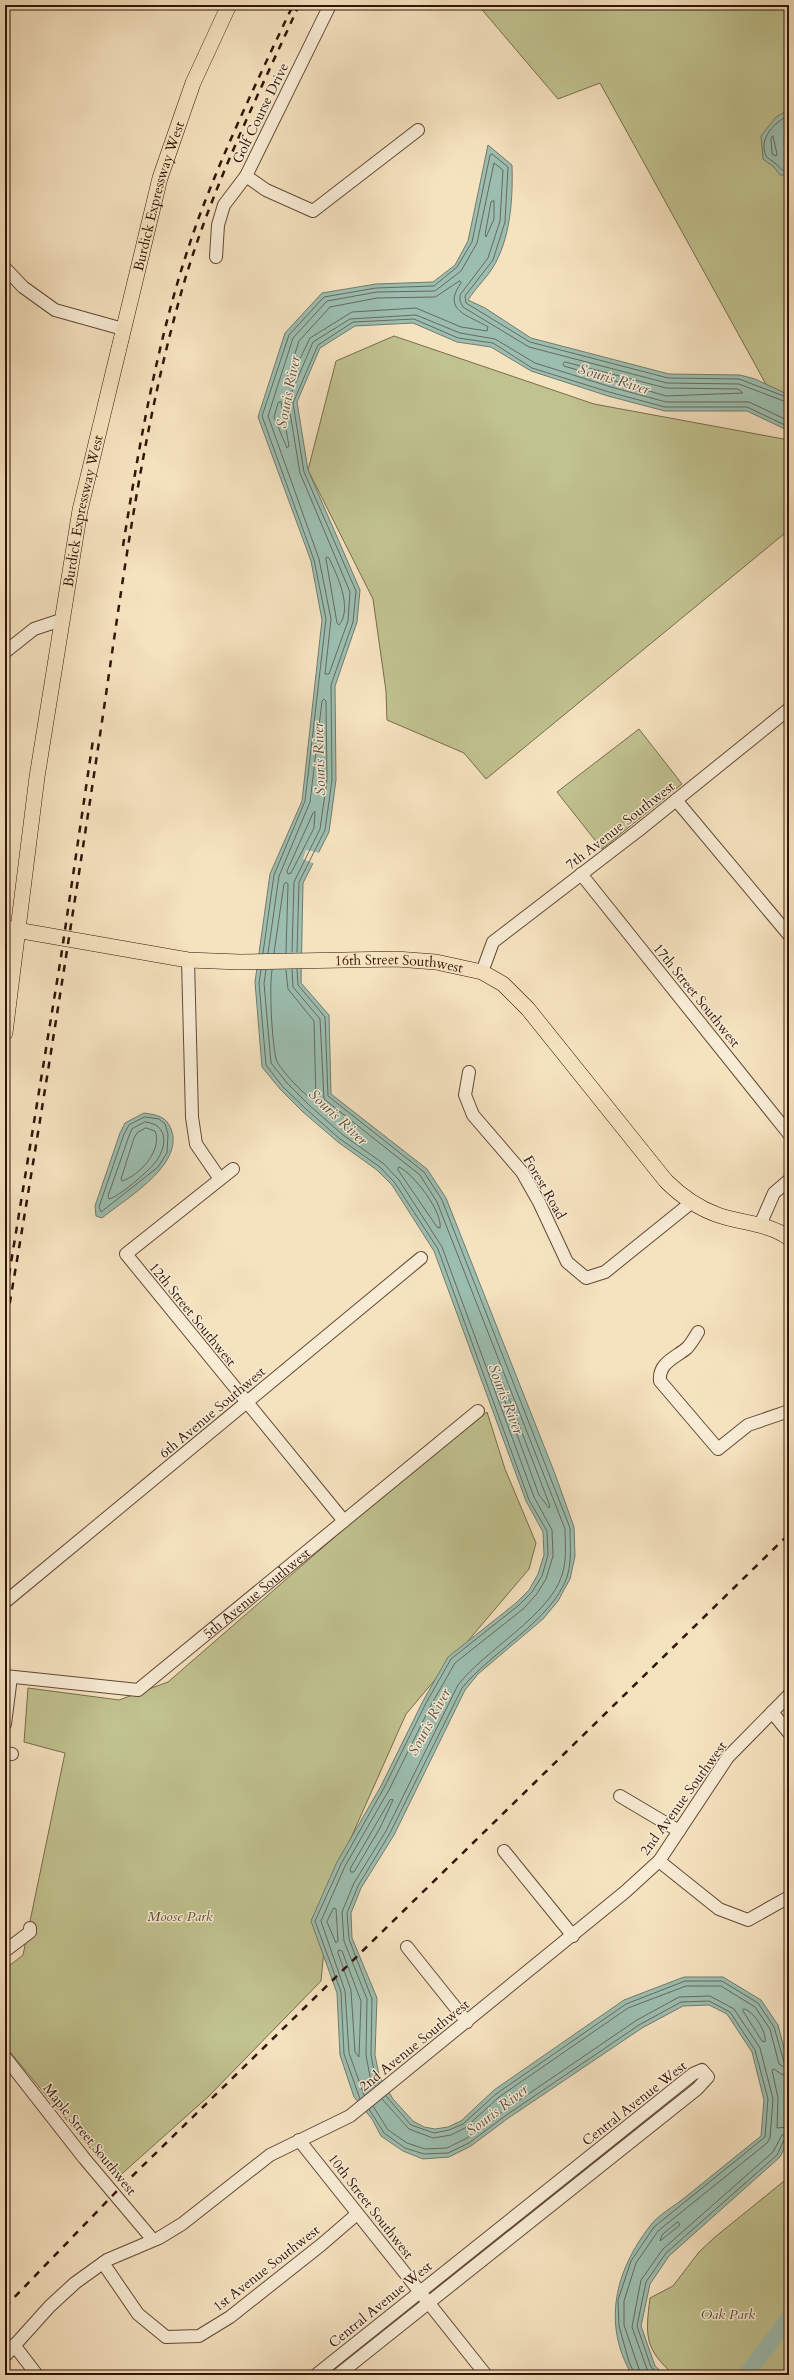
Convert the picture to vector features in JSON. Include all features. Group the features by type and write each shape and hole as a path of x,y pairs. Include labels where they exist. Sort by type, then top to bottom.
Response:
{"main road":[{"name":"Burdick Expressway West","path":"5,1033 12,930 80,510 150,214 171,142 193,83 229,5"},
{"name":"16th Street Southwest","path":"12,930 188,960 248,962 396,959 436,962 482,972 502,984 528,1010 666,1181 692,1202"},
{"path":"692,1202 719,1216 760,1225 789,1238"}],"street":[{"name":"Golf Course Drive","path":"330,5 246,176 266,190 313,211 418,130"},
{"path":"216,257 218,225 221,213 246,176"},
{"path":"5,268 23,287 55,310 123,329"},
{"path":"5,652 34,629 62,620"},
{"name":"7th Avenue Southwest","path":"482,972 493,942 676,800 789,709"},
{"path":"676,800 789,935"},
{"name":"17th Street Southwest","path":"581,874 789,1134"},
{"path":"188,960 194,1131 196,1144 220,1179 232,1169"},
{"name":"Forest Road","path":"469,1072 465,1095 473,1115 522,1172 540,1202 567,1262 586,1278 605,1272 692,1202"},
{"name":"12th Street Southwest","path":"220,1179 126,1254 344,1521"},
{"path":"760,1225 774,1193 789,1180"},
{"name":"6th Avenue Southwest","path":"5,1602 421,1258"},
{"path":"698,1332 688,1347 664,1365 659,1373 660,1381 718,1449 748,1425 789,1410"},
{"name":"5th Avenue Southwest","path":"8,1676 138,1690 478,1411"},
{"path":"5,1724 8,1676"},
{"name":"2nd Avenue Southwest","path":"5,2356 50,2306 75,2283 103,2263 130,2248 153,2240 182,2224 270,2155 350,2116 573,1936 659,1861 728,1757 789,1695"},
{"path":"772,1712 789,1733"},
{"path":"620,1796 679,1831"},
{"path":"504,1852 573,1936"},
{"path":"659,1861 719,1909 748,1920 789,1897"},
{"path":"5,1951 30,1932 30,1928"},
{"path":"407,1947 467,2022"},
{"name":"Maple Street Southwest","path":"5,2057 84,2158 153,2240"},
{"name":"Central Avenue West","path":"316,2375 693,2074 702,2070 708,2077 697,2089 428,2302"},
{"name":"10th Street Southwest","path":"299,2140 486,2375"},
{"name":"1st Avenue Southwest","path":"103,2263 138,2314 166,2337 199,2336 230,2317 321,2246 357,2214"},
{"path":"338,2375 428,2302"},
{"path":"14,2345 37,2375"}],"green space":[{"path":"478,5 789,5 789,426 600,83 558,99"},
{"path":"394,336 594,404 789,440 789,532 784,534 486,779 464,753 387,720 386,691 373,599 308,470 336,361"},
{"path":"639,729 682,784 602,849 557,792"},
{"name":"Moose Park","path":"487,1412 505,1469 536,1543 529,1569 406,1714 330,1885 321,1981 209,2096 116,2179 5,2046 5,1969 23,1955 65,1753 24,1742 28,1688 119,1700 168,1682 359,1516"},
{"name":"Oak Park","path":"789,2177 789,2375 674,2375 657,2357 649,2341 648,2323 650,2298 673,2286 699,2252 715,2237"}],"water":[{"path":"789,110 789,132 784,139 786,152 789,155 789,175 780,175 774,167 763,159 761,136 776,117"},
{"name":"Souris River","path":"488,145 512,165 510,214 505,239 496,262 468,300 485,308 531,338 669,374 740,375 755,379 789,395 789,431 747,411 665,411 608,396 531,371 491,347 457,342 413,323 355,326 320,348 297,402 308,470 360,590 357,622 335,686 336,780 329,832 303,883 301,983 329,1015 331,1094 427,1169 446,1198 555,1474 574,1527 575,1556 570,1579 558,1601 543,1619 478,1674 465,1690 394,1835 361,1888 351,1913 352,1938 377,1998 375,2055 379,2075 393,2099 413,2121 424,2127 435,2129 448,2127 461,2121 494,2090 624,2000 684,1977 723,1977 761,2000 778,2025 789,2067 789,2138 780,2157 669,2256 650,2284 641,2326 655,2366 665,2375 632,2375 623,2356 617,2337 615,2317 617,2298 621,2279 628,2261 638,2243 653,2222 761,2136 764,2100 752,2052 727,2014 709,2005 683,2006 642,2028 507,2119 471,2146 449,2157 423,2159 403,2151 381,2136 372,2119 354,2097 340,2055 337,1993 311,1921 337,1862 381,1786 423,1701 448,1657 516,1603 529,1590 538,1574 544,1555 543,1532 526,1501 434,1251 392,1185 377,1170 338,1142 303,1112 280,1089 262,1067 255,982 270,874 302,801 322,620 311,561 258,417 285,333 322,293 376,284 433,282 455,265 468,241"},
{"path":"144,1113 160,1117 169,1125 173,1142 169,1155 161,1168 138,1191 102,1218 96,1216 95,1206 120,1133 125,1123"}],"pier":[{"path":"306,850 320,853 315,864 303,859"}],"waterway":[{"path":"748,2372 789,2318"}],"railway":[{"path":"123,546 153,380 173,298 185,257 220,163 293,5"},
{"path":"5,1331 66,959 133,514 154,405 180,297 204,222 234,148 299,5"},
{"path":"9,1275 61,957 93,740"},
{"path":"5,2307 115,2193 789,1534"}]}
